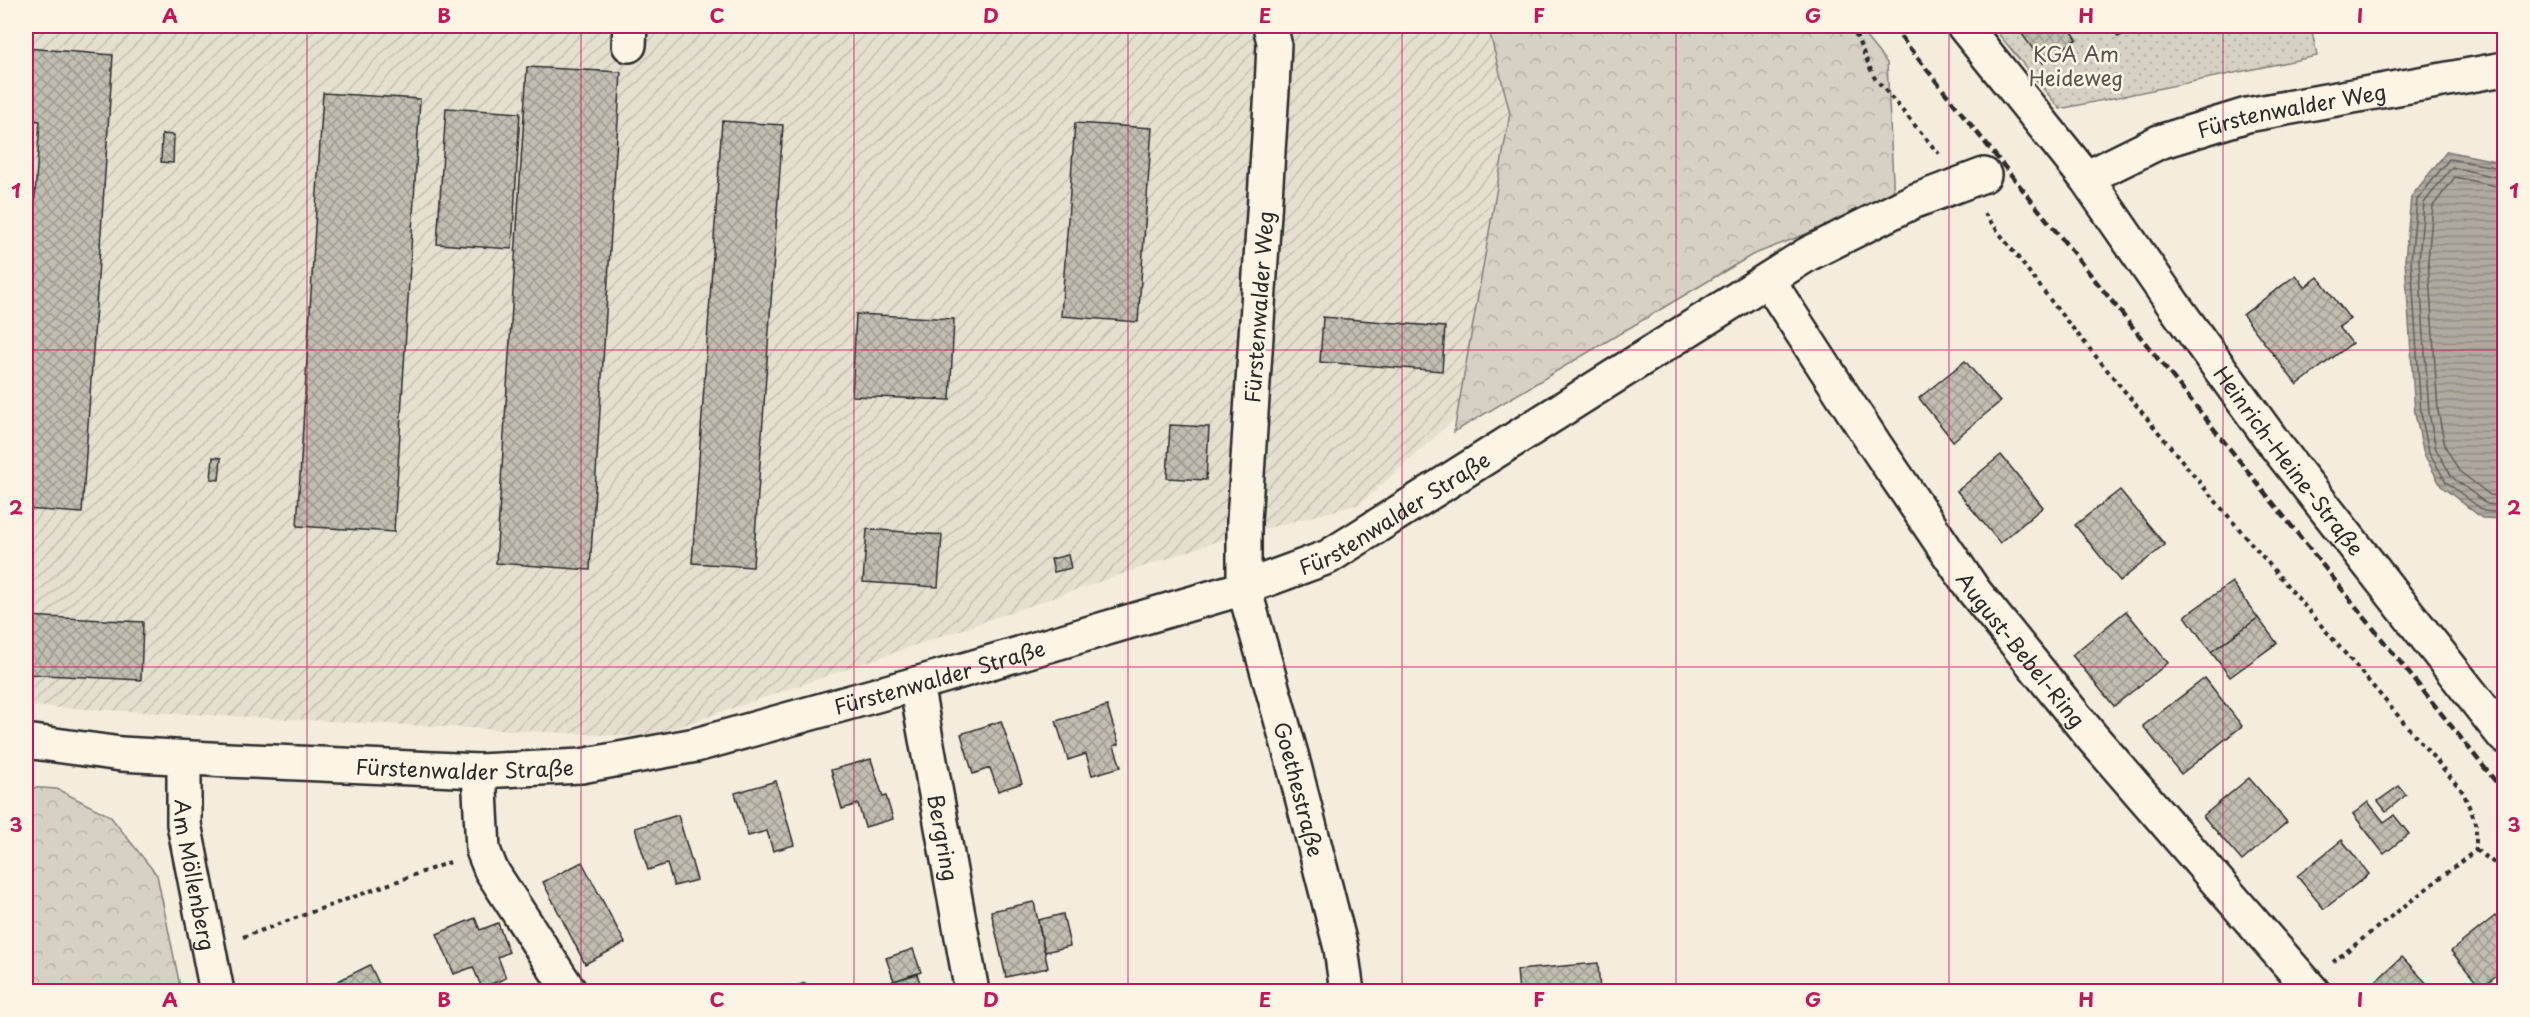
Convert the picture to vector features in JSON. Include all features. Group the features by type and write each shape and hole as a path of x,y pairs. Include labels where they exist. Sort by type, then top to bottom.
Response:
{"street":[{"name":"Fürstenwalder Weg","path":"1244,588 1244,520 1272,90 1274,42 1270,26"},
{"name":"Heinrich-Heine-Straße","path":"1964,26 2086,178 2173,304 2277,447 2505,736"},
{"name":"Fürstenwalder Weg","path":"2086,178 2159,142 2247,115 2505,69"},
{"name":"Fürstenwalder Straße","path":"26,741 121,754 184,758 479,771 581,766 696,746 916,684 1244,588 1328,556 1808,254 1912,202 1973,178"},
{"name":"August-Bebel-Ring","path":"1768,280 1875,445 1974,591 2091,736 2310,988"},
{"name":"Goethestraße","path":"1244,588 1292,758 1335,926 1347,992"},
{"name":"Bergring","path":"916,684 972,992"},
{"name":"Am Möllenberg","path":"184,758 184,824 218,992"},
{"path":"479,771 483,850 491,870 570,992"}],"path":[{"path":"1852,26 1874,77 1973,178 1999,235 2068,323 2206,490 2463,792 2476,823 2476,850"},
{"path":"208,949 483,850"},
{"path":"2476,850 2505,870"},
{"path":"2310,988 2350,947 2476,850"}],"shaded area":[{"path":"26,26 1488,26 1510,113 1457,417 1360,504 1218,541 649,737 26,706"}],"green space":[{"path":"1488,26 1857,26 1887,63 1894,200 1752,255 1454,432 1510,113"},
{"name":"KGA Am Heideweg","path":"1992,26 2311,26 2317,56 2060,109"},
{"path":"26,787 57,789 110,816 157,875 181,991 26,991"}],"water":[{"path":"2447,151 2500,162 2504,168 2504,519 2482,518 2441,486 2424,454 2415,414 2405,260 2411,197"}],"building":[{"path":"2034,26 2068,26 2077,39 2043,63 2022,34"},
{"path":"2113,26 2141,26 2118,37"},
{"path":"26,48 113,55 82,513 26,509 26,332 40,121 26,120"},
{"path":"527,67 621,72 590,570 496,563"},
{"path":"323,93 420,99 394,532 297,526"},
{"path":"446,108 520,113 512,249 437,244"},
{"path":"722,121 783,125 753,567 692,563"},
{"path":"1075,123 1152,128 1138,322 1061,316"},
{"path":"162,134 174,135 173,163 161,162"},
{"path":"26,234 32,234 26,332"},
{"path":"2296,275 2305,287 2318,277 2350,319 2339,327 2352,343 2297,385 2243,315"},
{"path":"856,314 954,319 950,400 852,396"},
{"path":"1323,317 1445,327 1442,371 1320,362"},
{"path":"1965,361 2000,402 1953,441 1919,398"},
{"path":"1170,425 1209,427 1206,480 1167,478"},
{"path":"2001,455 2043,507 2000,543 1957,491"},
{"path":"213,457 221,458 219,480 211,479"},
{"path":"2120,490 2165,545 2120,581 2075,525"},
{"path":"867,529 942,535 938,587 863,582"},
{"path":"1068,555 1071,568 1054,572 1051,559"},
{"path":"2232,582 2258,618 2211,652 2185,616"},
{"path":"2126,611 2168,663 2114,706 2072,655"},
{"path":"26,616 143,622 141,680 26,674"},
{"path":"2258,618 2277,643 2230,677 2211,652"},
{"path":"2205,678 2242,726 2181,774 2143,726"},
{"path":"1107,706 1119,744 1114,746 1121,767 1092,775 1086,754 1068,760 1056,721"},
{"path":"1001,721 1022,783 998,791 990,768 973,774 961,734"},
{"path":"871,759 883,797 886,796 893,819 865,827 858,804 842,809 831,770"},
{"path":"2249,778 2287,822 2242,861 2203,816"},
{"path":"776,781 794,845 773,851 767,831 748,836 735,793"},
{"path":"2399,786 2406,795 2386,811 2378,801"},
{"path":"2368,802 2384,822 2394,815 2409,834 2384,854 2353,814"},
{"path":"678,815 697,880 674,886 667,864 648,870 635,828"},
{"path":"2342,840 2369,874 2324,909 2297,876"},
{"path":"582,862 625,943 585,964 543,882"},
{"path":"1034,902 1048,968 1006,977 991,911"},
{"path":"1063,914 1070,946 1045,952 1038,920"},
{"path":"2495,916 2504,927 2504,969 2481,988 2451,951"},
{"path":"475,918 480,930 498,923 509,952 498,957 506,978 482,988 473,967 454,974 437,934"},
{"path":"913,949 921,972 894,981 886,958"},
{"path":"2402,957 2433,990 2365,991"},
{"path":"1598,963 1600,992 1519,992 1517,970"},
{"path":"370,965 383,992 336,992 332,984"},
{"path":"917,974 923,992 865,992 894,981"},
{"path":"805,983 808,992 780,992"}],"railway":[{"path":"1892,26 2504,792"}]}
